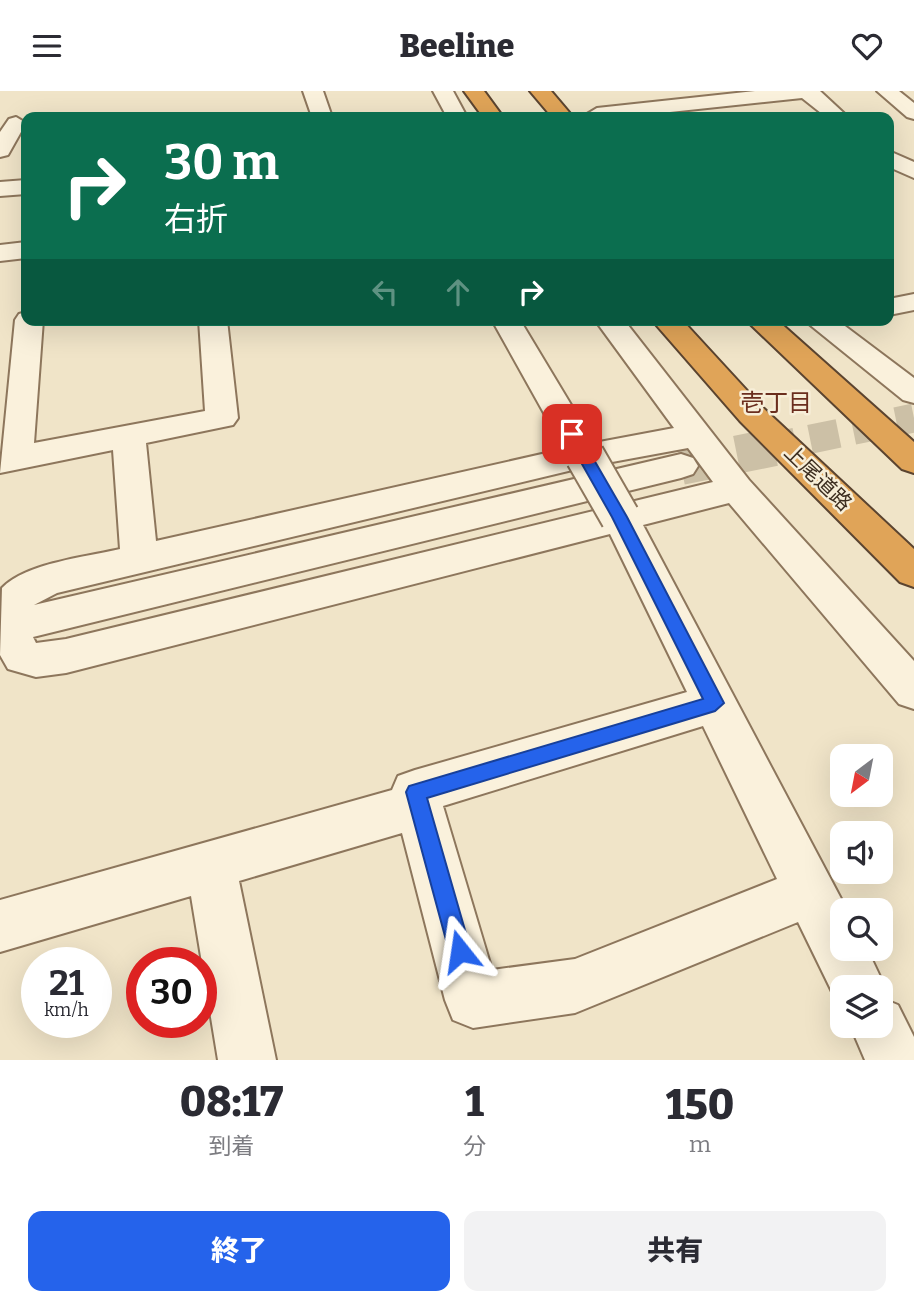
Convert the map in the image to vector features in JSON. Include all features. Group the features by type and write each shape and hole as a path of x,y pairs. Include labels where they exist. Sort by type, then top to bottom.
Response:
{"highway":[{"path":"474,91 489,112"},
{"path":"540,91 559,112"},
{"name":"上尾道路","path":"671,326 751,414 914,572"},
{"path":"767,326 914,461"}],"street":[{"path":"313,91 320,112"},
{"path":"443,91 454,112"},
{"path":"632,112 808,91 832,112"},
{"path":"887,91 914,113"},
{"path":"582,99 594,112"},
{"path":"894,161 914,171"},
{"path":"0,189 21,187"},
{"path":"0,253 21,251"},
{"path":"894,306 914,302"},
{"path":"0,308 21,306"},
{"path":"28,326 8,459 222,418 214,326"},
{"path":"509,326 620,517 852,975"},
{"path":"612,326 689,450 737,489 914,691"},
{"path":"828,326 912,390"},
{"path":"129,436 139,558"},
{"path":"2,629 9,608 18,593 47,581 585,456 689,450"},
{"path":"2,629 689,450"},
{"path":"2,629 23,657 36,660 66,656 737,489"},
{"path":"715,703 415,792 473,1000 575,986 810,892"},
{"path":"0,926 419,805"},
{"path":"211,865 242,1058"},
{"path":"884,1038 895,1060"}],"tunnel":[{"path":"767,448 914,418"},
{"path":"681,466 775,447"}],"district":[{"name":"壱丁目","path":"776,403"}],"route":[{"path":"460,951 415,792 715,703 620,517 572,434"}]}
